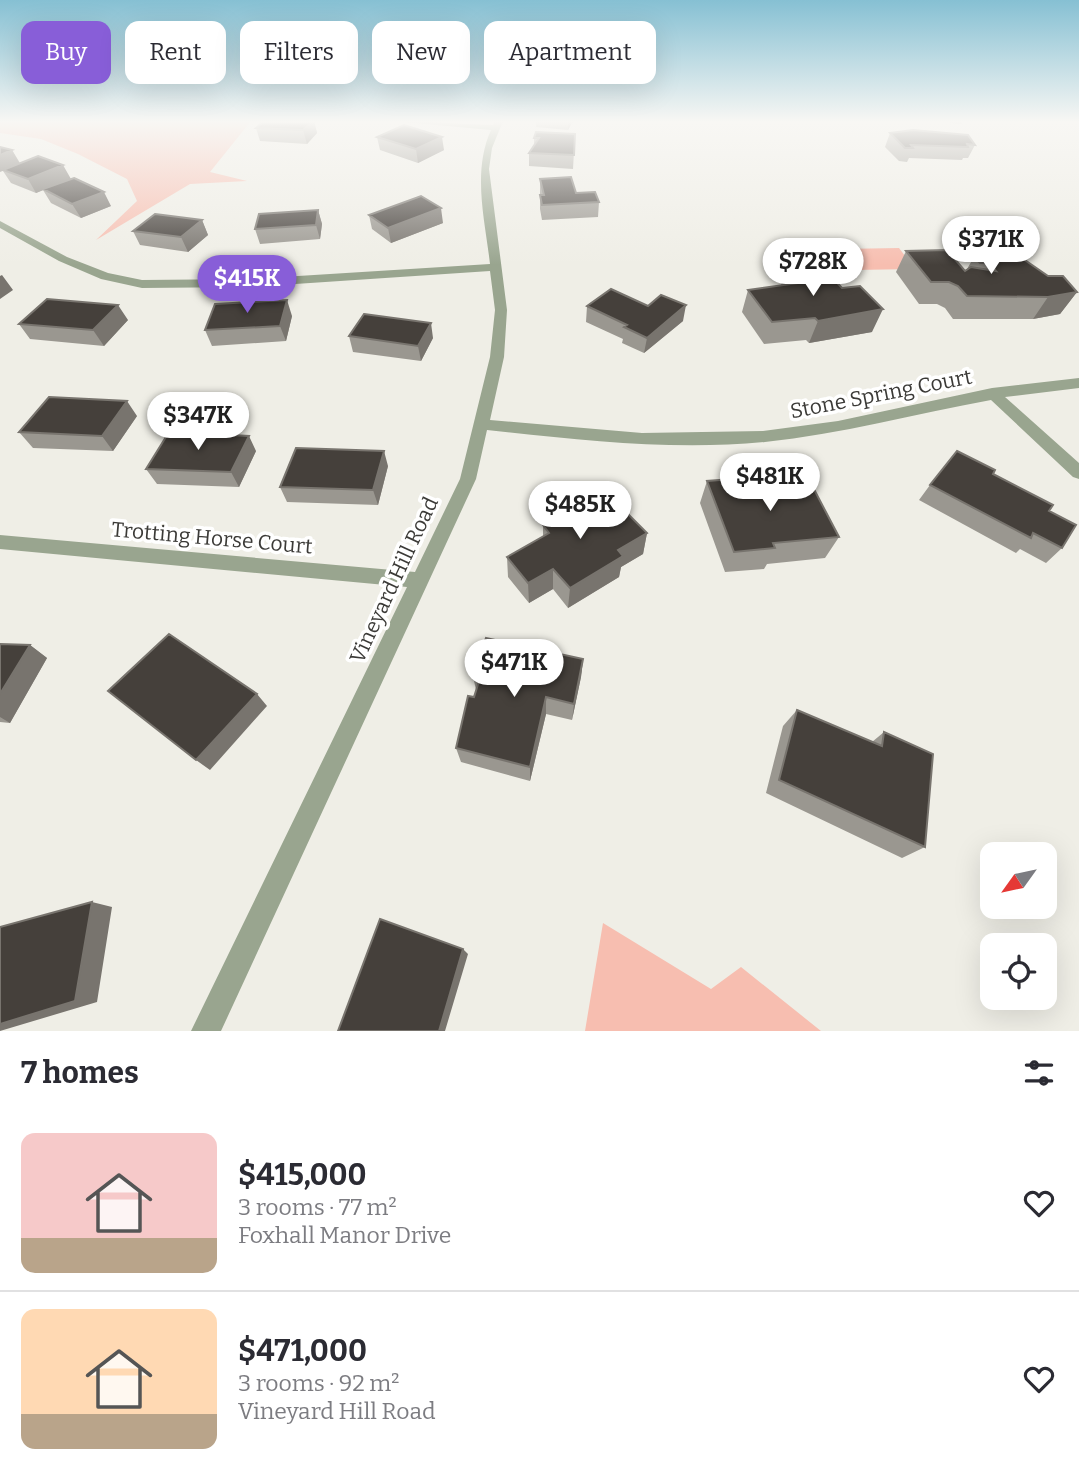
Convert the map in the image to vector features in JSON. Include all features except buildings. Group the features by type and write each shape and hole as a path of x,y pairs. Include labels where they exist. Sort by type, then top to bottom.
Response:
{"street":[{"name":"Vineyard Hill Road","path":"206,1031 468,479 497,356 500,322 484,169"},
{"path":"0,224 63,259 105,276 142,284 249,283 494,267"},
{"name":"Stone Spring Court","path":"481,424 652,439 699,440 770,436 855,425 992,393 1079,383"},
{"path":"992,393 1079,473"},
{"name":"Trotting Horse Court","path":"0,541 419,580"}],"shaded area":[{"path":"108,169 212,169 210,172 247,181 190,184 96,240 137,201 127,179"},
{"path":"899,248 915,269 854,270 840,249"},
{"path":"603,923 711,989 741,967 821,1031 585,1031"}]}
